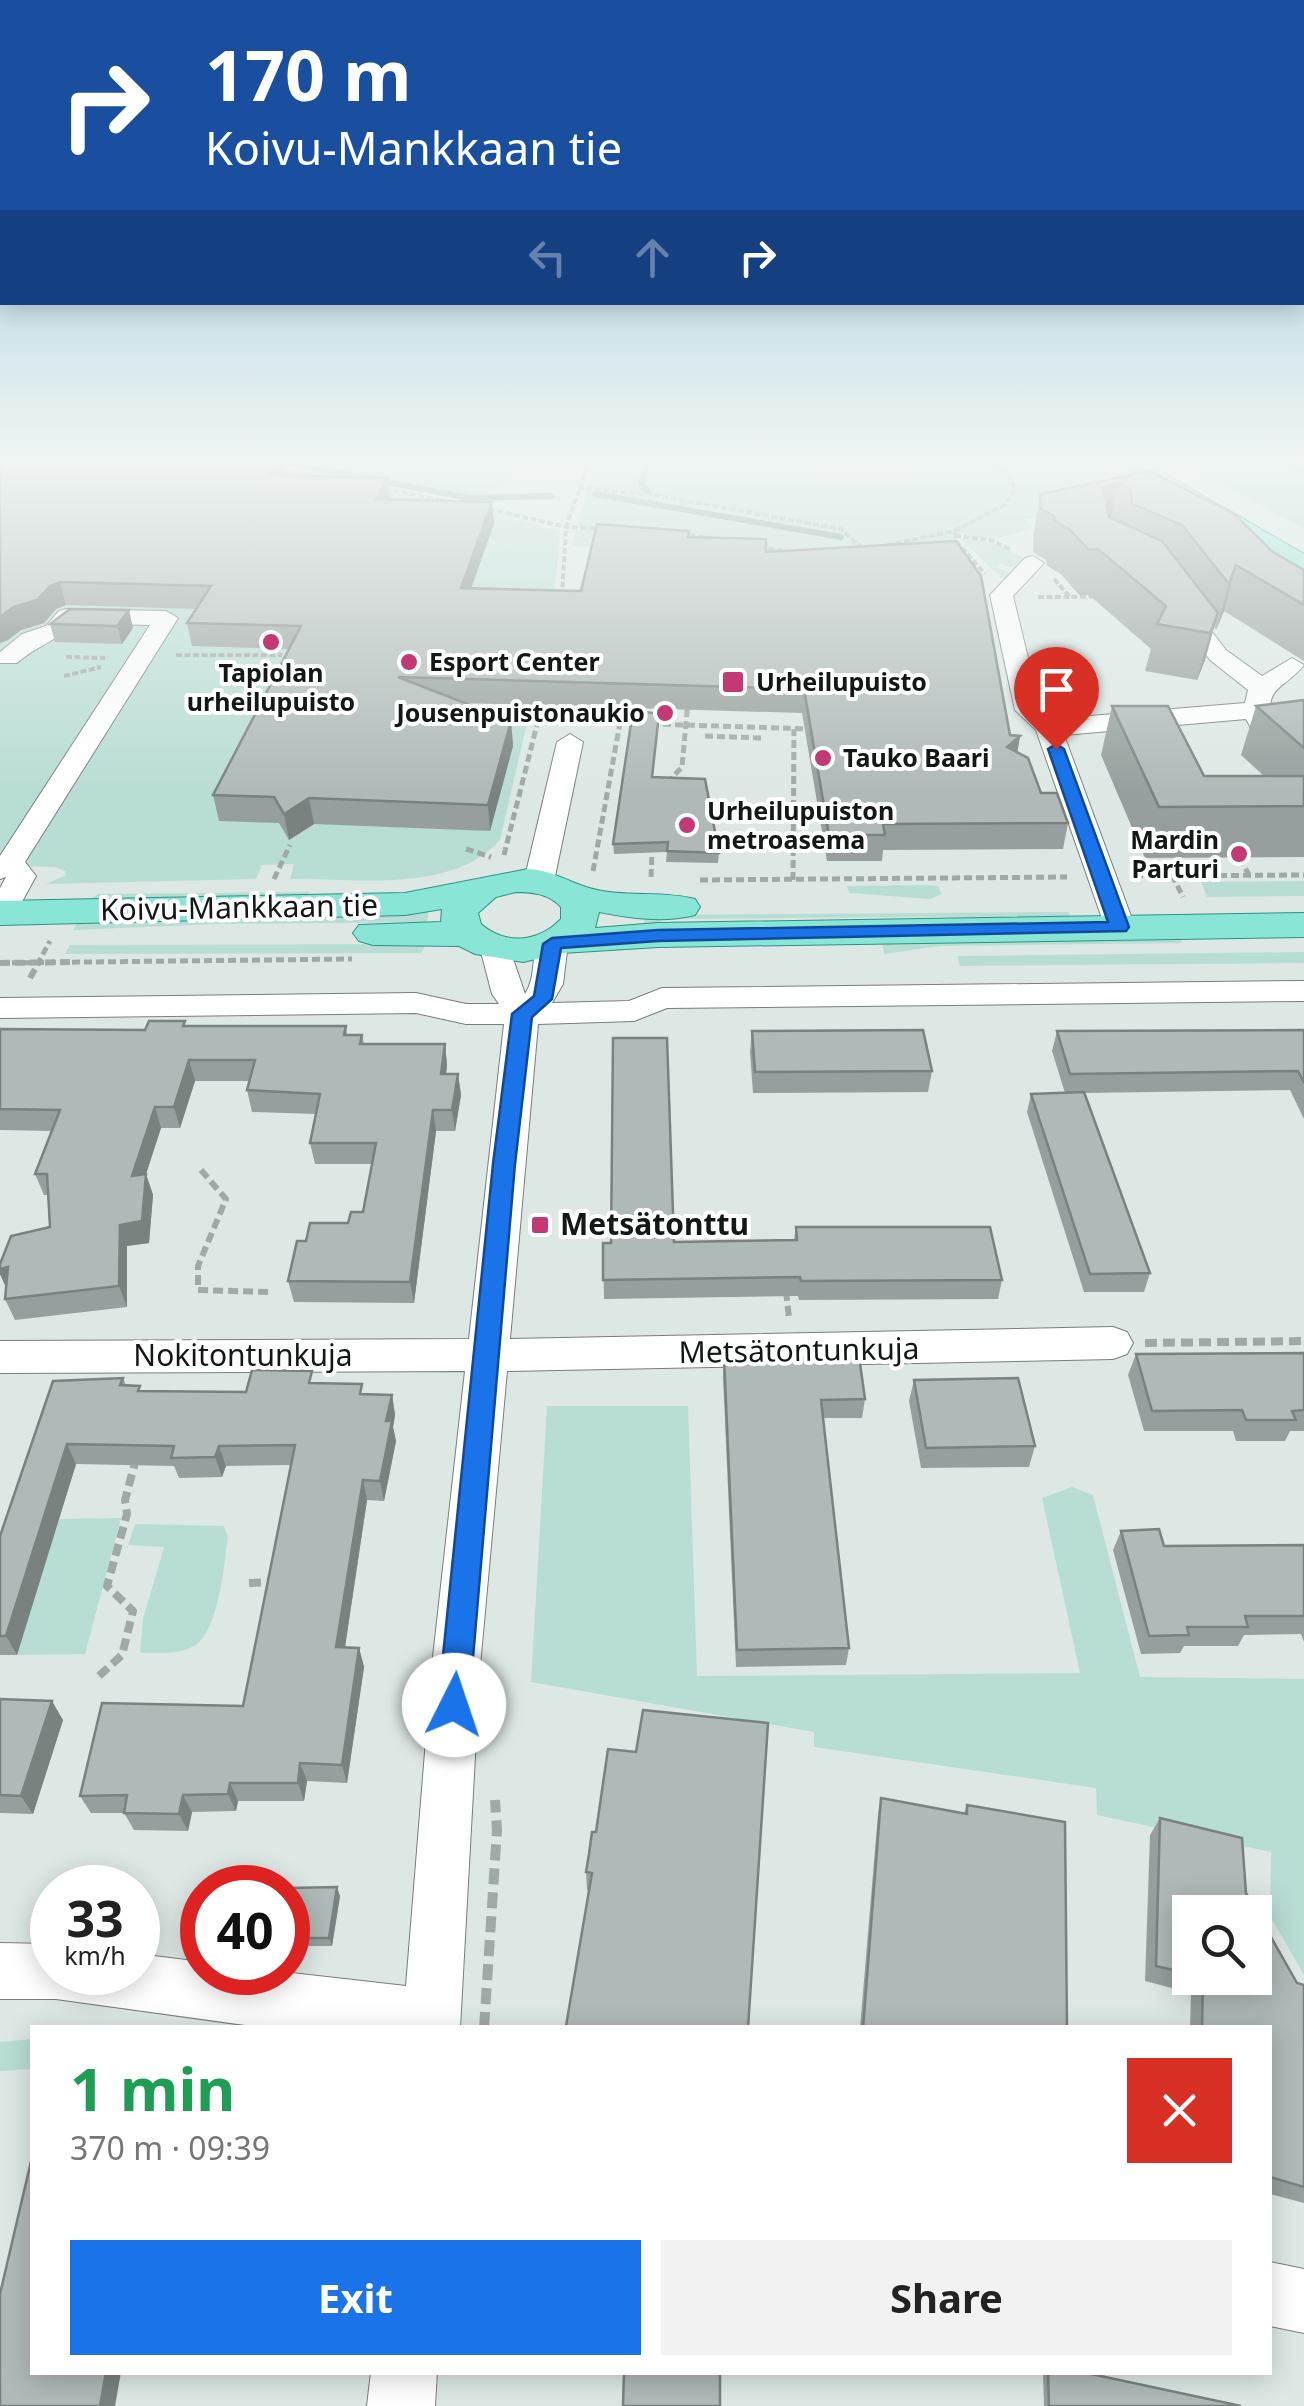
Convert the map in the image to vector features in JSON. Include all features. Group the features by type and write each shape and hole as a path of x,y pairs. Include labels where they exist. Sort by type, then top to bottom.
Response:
{"main road":[{"path":"542,871 560,887 584,884 635,907 1304,902"},
{"name":"Koivu-Mankkaan tie","path":"1,920 405,904 478,879 506,882 542,871"},
{"path":"478,879 459,913 482,941"},
{"path":"554,942 580,921 584,884"},
{"path":"554,942 1112,902 1304,926"},
{"name":"Koivu-Mankkaan tie","path":"1,920 482,941 525,950 554,942"}],"street":[{"path":"1027,569 1001,595 1028,710 1048,727 1112,902"},
{"path":"1167,589 1218,655 1250,677 1259,708"},
{"path":"1,920 21,876 5,866 166,618 67,616 54,631 30,639 8,658"},
{"path":"1048,727 1104,726 1259,708 1292,665"},
{"path":"542,871 570,742"},
{"path":"1031,771 1064,771"},
{"path":"160,1986 432,2022 456,1666 522,1014 482,941"},
{"path":"522,1014 542,999 554,942"},
{"path":"0,1008 416,1003 466,1014 522,1014 634,1010 662,998 1304,990"},
{"name":"Metsätontunkuja","path":"485,1356 1113,1343"},
{"name":"Nokitontunkuja","path":"0,1357 485,1356"},
{"path":"0,1971 30,1972"},
{"path":"1272,2294 1304,2301"},
{"path":"401,2406 404,2375"}],"path":[{"path":"561,611 563,569"},
{"path":"980,569 1001,595"},
{"path":"170,655 282,655"},
{"path":"66,657 111,658"},
{"path":"478,879 503,860 546,683"},
{"path":"663,787 682,767 688,697"},
{"path":"540,719 813,729"},
{"path":"584,884 620,722"},
{"path":"793,880 794,729"},
{"path":"705,736 761,738"},
{"path":"290,845 272,885 290,885"},
{"path":"650,880 652,853"},
{"path":"1224,858 1232,875"},
{"path":"1240,858 1250,875"},
{"path":"503,860 584,884 608,876"},
{"path":"685,880 793,880 1112,902 1232,875 1304,875"},
{"path":"636,880 668,880"},
{"path":"201,1170 226,1199 218,1228 199,1256 195,1274 198,1290 268,1292"},
{"path":"785,1276 790,1335"},
{"path":"1113,1343 1304,1341"},
{"path":"98,1676 122,1655 132,1612 107,1586 127,1514 125,1500 141,1441"},
{"path":"249,1583 288,1582"}],"green space":[{"name":"Tapiolan urheilupuisto","path":"0,569 557,569 553,611 500,840 480,857 430,876 373,880 290,879 294,864 262,865 256,879 46,884 66,875 65,871 55,867 0,866"},
{"path":"993,569 1012,573 1005,581"},
{"path":"1304,881 1304,896 1207,897 1201,882"},
{"path":"846,886 938,886 942,894 930,899 850,893"},
{"path":"309,892 307,899 89,900 98,894"},
{"path":"429,909 427,922 73,930 78,921 266,919"},
{"path":"1069,912 1070,916 670,919 644,925 644,915"},
{"path":"1179,935 1182,943 940,946 884,954 883,945 938,938"},
{"path":"70,945 425,946 421,953 65,954"},
{"path":"1304,952 1304,963 960,966 957,956"},
{"path":"547,1406 688,1406 697,1676 1080,1673 1042,1498 1072,1487 1093,1495 1140,1677 1304,1679 1304,1975 1272,1919 1271,1852 1097,1815 1096,1788 814,1747 814,1732 531,1682"},
{"path":"121,1518 85,1654 17,1655 59,1519"},
{"path":"135,1524 224,1526 228,1537 215,1612 202,1638 188,1649 140,1653 143,1619 164,1547 128,1545"},
{"path":"30,2039 30,2069 0,2071 0,2042"}],"building":[{"path":"0,569 468,569 461,588 581,591 586,569 976,569 981,576 1010,735 1020,736 1007,747 1028,758 1041,793 1057,793 1068,823 883,824 885,835 829,835 804,689 398,677 511,721 488,805 309,798 284,814 274,797 213,795 301,626 187,623 211,586 60,582 50,586 37,600 14,607 0,617"},
{"path":"1122,569 1184,569 1218,613 1210,633 1157,624 1166,606"},
{"path":"1217,569 1234,569 1229,584"},
{"path":"1243,569 1304,570 1304,605"},
{"path":"70,609 129,610 117,626 50,624"},
{"path":"1304,700 1304,748 1256,706"},
{"path":"1112,706 1168,706 1204,776 1304,776 1304,806 1159,807"},
{"path":"633,710 659,714 652,777 705,779 719,853 667,851 668,842 613,844"},
{"path":"149,1021 185,1021 183,1026 346,1026 344,1035 362,1035 360,1044 445,1044 441,1074 458,1074 452,1110 433,1110 410,1282 288,1281 297,1241 306,1241 310,1223 348,1223 351,1212 363,1212 376,1143 310,1143 320,1094 247,1090 255,1060 189,1060 174,1107 155,1107 132,1176 146,1174 142,1221 120,1225 119,1286 5,1299 8,1267 0,1269 0,1264 11,1236 50,1227 47,1174 35,1174 60,1110 0,1109 0,1029 145,1030"},
{"path":"923,1030 932,1071 755,1072 752,1031"},
{"path":"1304,1030 1304,1083 1298,1071 1070,1074 1057,1031"},
{"path":"613,1038 667,1038 674,1242 797,1240 796,1227 990,1227 1002,1280 603,1280 603,1243 611,1243"},
{"path":"1084,1092 1150,1273 1090,1274 1031,1094"},
{"path":"1304,1353 1304,1410 1292,1411 1296,1420 1246,1420 1242,1410 1152,1411 1136,1354"},
{"path":"859,1356 865,1399 821,1400 849,1648 737,1650 724,1358"},
{"path":"252,1370 312,1371 309,1383 362,1384 360,1394 392,1395 386,1421 392,1421 380,1481 363,1480 336,1647 359,1648 342,1765 300,1763 298,1783 230,1783 228,1794 183,1795 179,1814 124,1813 127,1795 80,1796 102,1703 243,1706 295,1445 219,1446 215,1457 171,1458 174,1446 67,1444 6,1636 0,1636 0,1536 53,1381 123,1378 120,1385 140,1386 138,1391 246,1392"},
{"path":"1018,1378 1035,1446 926,1448 914,1380"},
{"path":"1159,1529 1164,1546 1304,1545 1304,1616 1245,1616 1248,1627 1187,1627 1189,1635 1149,1636 1121,1531"},
{"path":"0,1699 52,1701 21,1796 0,1795"},
{"path":"643,1710 768,1723 748,2025 566,2025 592,1873 586,1872 592,1832 596,1832 608,1749 636,1752"},
{"path":"881,1798 967,1814 967,1805 1065,1822 1067,2025 863,2025"},
{"path":"1160,1818 1242,1838 1247,1895 1172,1895 1172,1970 1156,1966"},
{"path":"337,1887 329,1938 310,1938 310,1888"},
{"path":"1272,1939 1297,1983 1304,1985 1304,2187 1272,2178 1272,2025 1202,2025 1203,1995 1272,1995"},
{"path":"30,2166 30,2375 105,2375 100,2406 0,2406 0,2294"},
{"path":"624,2375 720,2375 720,2406 623,2406"},
{"path":"1048,2375 1096,2375 1241,2406 1049,2406"}],"place":[{"name":"Tapiolan urheilupuisto","path":"271,642"},
{"name":"Esport Center","path":"409,662"},
{"name":"Urheilupuisto","path":"733,682"},
{"name":"Jousenpuistonaukio","path":"665,713"},
{"name":"Tauko Baari","path":"823,758"},
{"name":"Urheilupuiston metroasema","path":"687,825"},
{"name":"Mardin Parturi","path":"1239,854"},
{"name":"Metsätonttu","path":"540,1225"}],"route":[{"path":"454,1705 504,1164 522,1014 542,999 549,980 552,944 658,935 1120,927 1056,749"}]}
